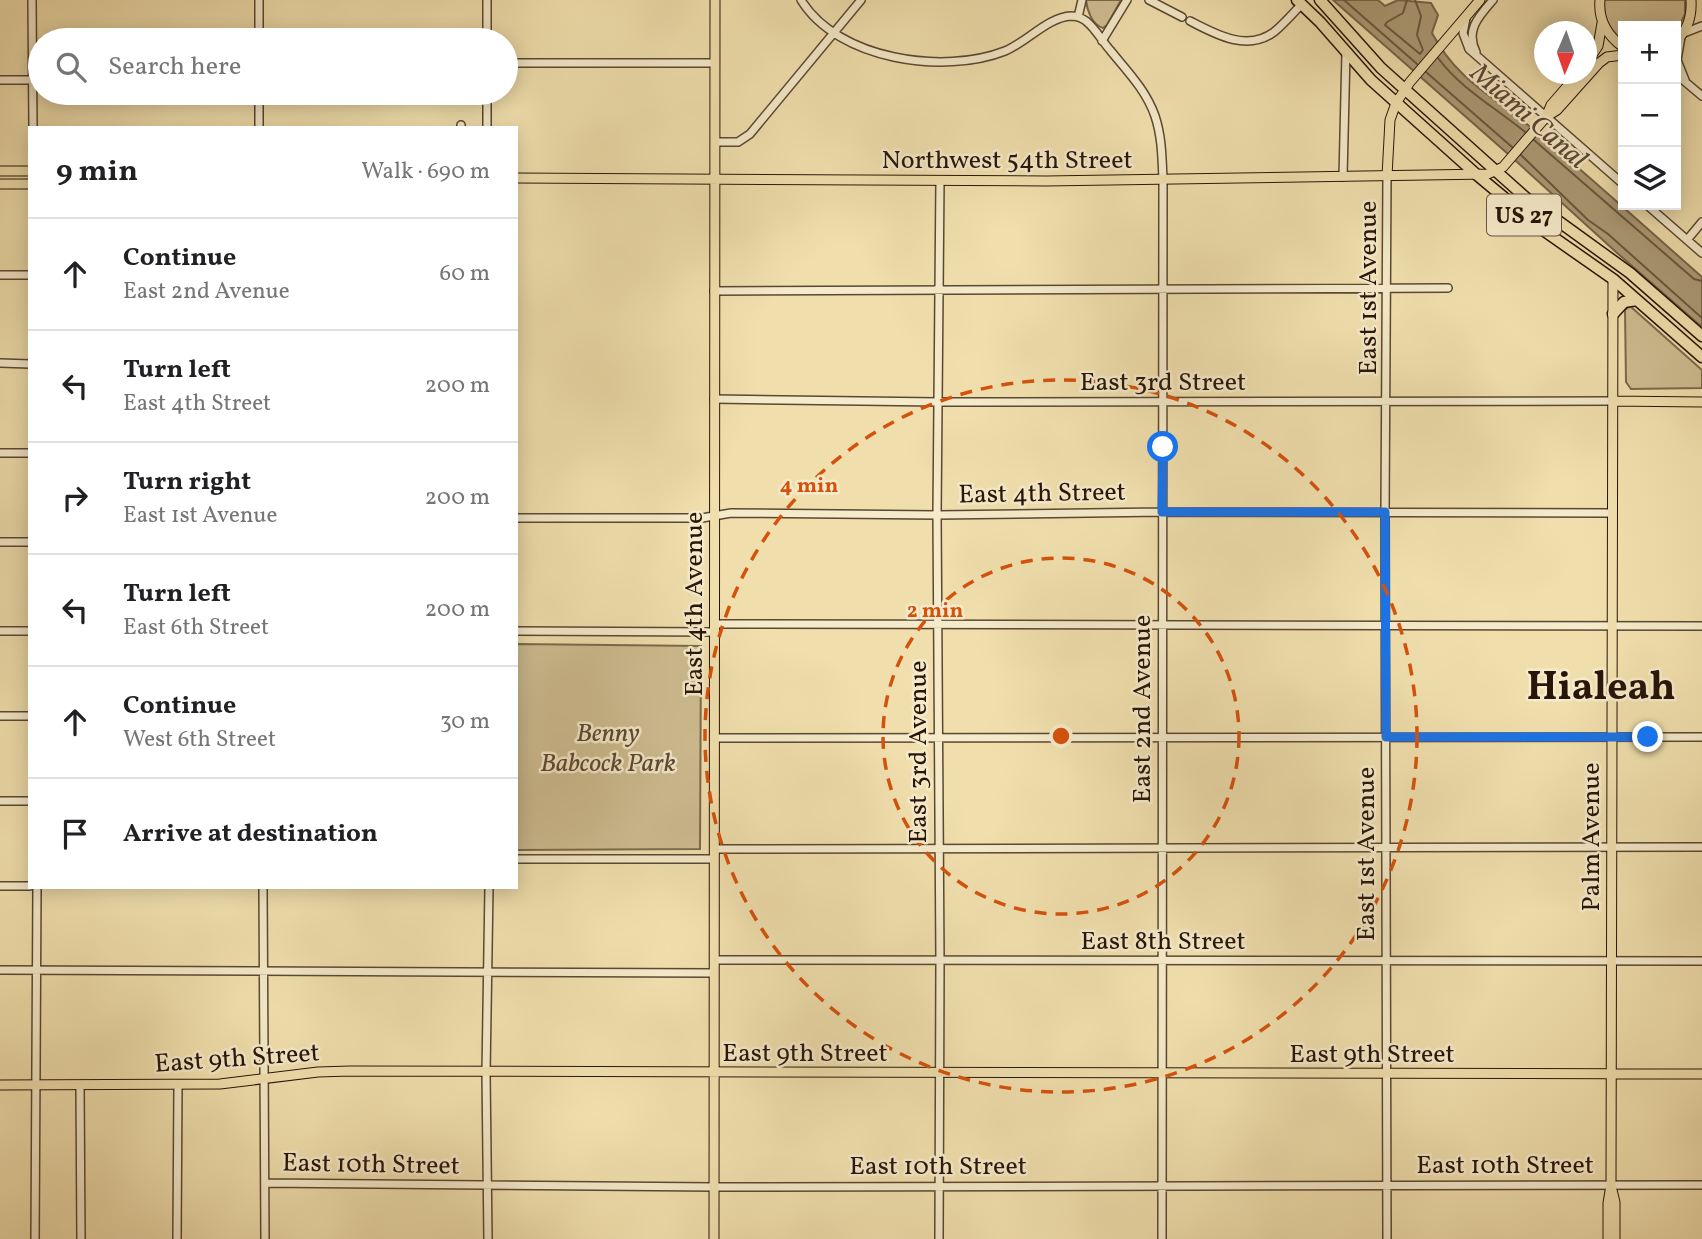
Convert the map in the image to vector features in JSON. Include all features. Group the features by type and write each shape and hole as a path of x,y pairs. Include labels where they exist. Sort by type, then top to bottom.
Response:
{"highway":[{"name":"US 27","path":"1320,0 1381,68 1525,197 1606,255 1702,336"},
{"name":"US 27","path":"1299,2 1396,103 1476,175 1543,230 1613,279 1702,357"},
{"path":"1606,255 1612,268 1613,279"},
{"path":"1613,314 1624,302 1637,300"}],"main road":[{"name":"East 4th Avenue","path":"714,1239 715,0"},
{"path":"1387,176 1390,120 1396,103 1415,75 1480,0"},
{"path":"1597,48 1602,23 1599,0"},
{"path":"1681,35 1690,19 1691,1"},
{"path":"1602,23 1618,43"},
{"path":"1546,117 1557,110 1599,63 1607,57 1618,55"},
{"path":"1497,172 1546,117 1551,106 1570,84"},
{"path":"0,171 28,171"},
{"name":"Northwest 54th Street","path":"518,178 1163,180 1476,175 1497,172"},
{"path":"0,184 28,184"},
{"name":"Palm Avenue","path":"1608,1239 1611,1185 1613,279"},
{"path":"1612,401 1702,401"},
{"name":"East 9th Street","path":"0,1086 220,1084 318,1072 350,1071 1702,1074"},
{"name":"Palm Avenue","path":"1611,1185 1615,1202 1615,1239"}],"street":[{"path":"32,0 33,28"},
{"path":"259,0 259,28"},
{"path":"486,0 487,28"},
{"path":"801,0 819,22 863,47 897,59 954,62 1006,51 1057,20 1078,17 1082,0"},
{"path":"715,142 738,142 750,134 861,0"},
{"path":"1102,41 1127,0"},
{"path":"1149,0 1182,17"},
{"path":"1478,55 1472,40 1472,28 1479,15 1493,0"},
{"path":"1691,1 1702,5"},
{"path":"1190,21 1231,40 1252,40 1273,32 1299,2"},
{"name":"East 2nd Avenue","path":"1078,17 1087,22 1141,88 1152,108 1160,133 1163,180 1162,1239"},
{"path":"1466,17 1464,38 1469,48 1618,180"},
{"path":"1681,36 1702,26"},
{"path":"1343,177 1346,52"},
{"path":"518,63 715,63"},
{"path":"1681,70 1685,80"},
{"path":"1681,77 1702,96"},
{"path":"0,80 28,80"},
{"path":"33,126 34,105"},
{"path":"259,105 259,126"},
{"path":"487,105 487,126"},
{"name":"East 1st Avenue","path":"1387,176 1387,1239"},
{"name":"East 3rd Avenue","path":"939,1239 937,515 940,180"},
{"path":"1653,210 1702,253"},
{"path":"1687,240 1702,222"},
{"path":"0,275 28,275"},
{"path":"714,291 1448,288"},
{"path":"0,363 28,363"},
{"name":"East 3rd Street","path":"714,399 938,402 1612,401"},
{"path":"0,453 28,453"},
{"name":"East 4th Street","path":"518,518 702,518 731,513 1611,513"},
{"path":"0,542 28,542"},
{"path":"518,631 938,625 1702,625"},
{"path":"0,631 28,631"},
{"path":"0,716 28,716"},
{"path":"714,738 1702,737"},
{"path":"0,801 28,801"},
{"path":"518,859 939,849 1702,848"},
{"path":"0,886 28,886"},
{"path":"35,1239 37,889"},
{"path":"263,889 265,1239"},
{"path":"488,1239 486,1073 489,889"},
{"name":"East 8th Street","path":"714,960 1702,961"},
{"path":"0,970 714,973"},
{"path":"177,1239 178,1084"},
{"path":"80,1085 81,1239"},
{"name":"East 10th Street","path":"265,1183 714,1187 1702,1185"}],"green space":[{"path":"1086,0 1121,0 1103,28 1093,20"},
{"path":"1604,0 1685,0 1685,14 1681,22 1618,21 1618,37 1608,24"},
{"path":"1630,306 1702,370 1702,388 1631,389 1626,382 1625,310"},
{"name":"Benny Babcock Park","path":"518,644 701,646 700,849 518,850"}],"water":[{"path":"1333,0 1378,0 1385,6 1398,0 1431,3 1438,15 1432,33 1463,75 1528,125 1618,204 1618,210 1625,210 1702,277 1702,327 1616,252"}],"district":[{"name":"Hialeah","path":"1601,685"}],"route":[{"path":"1163,447 1162,512 1385,512 1386,737 1648,737"}],"water label":[{"name":"Miami Canal","path":"1530,115"}]}
